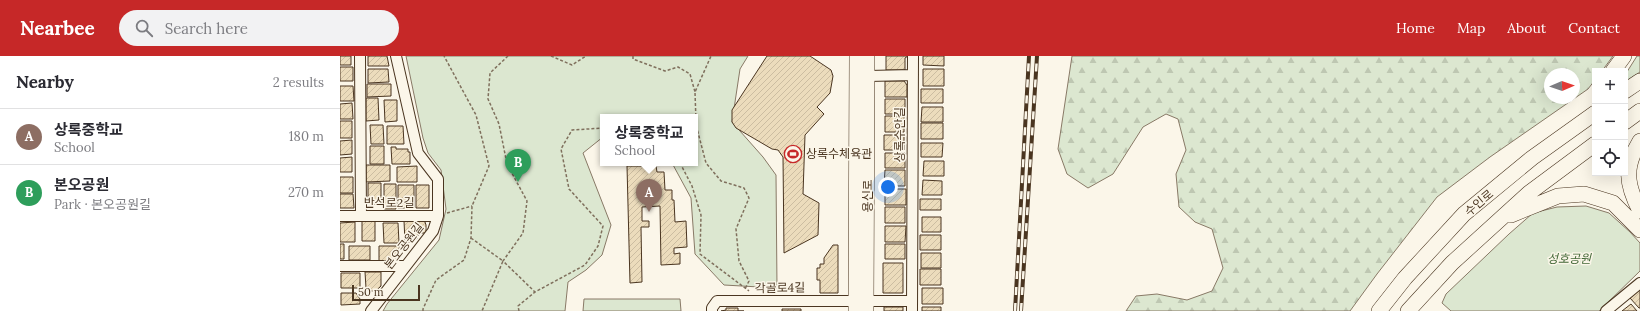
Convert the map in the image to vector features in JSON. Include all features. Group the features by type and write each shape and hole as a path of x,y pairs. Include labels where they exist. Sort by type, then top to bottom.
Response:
{"highway":[{"path":"1615,68 1624,56"},
{"path":"1628,89 1640,81"},
{"path":"1589,117 1594,104"},
{"path":"1628,120 1640,111"},
{"name":"수인로","path":"1379,311 1405,278 1464,214 1532,158 1589,117"},
{"path":"1640,141 1633,152 1628,171 1632,197 1640,211"},
{"path":"1408,311 1452,263 1529,193 1592,146"},
{"path":"1499,220 1558,196 1584,194 1613,203 1640,230"}],"main road":[{"name":"용신로","path":"856,56 861,306"},
{"name":"용신로","path":"861,306 868,56"}],"street":[{"path":"360,56 361,216"},
{"name":"본오공원길","path":"371,311 433,231 438,216 438,179 418,153 396,56"},
{"name":"상록수안길","path":"912,306 913,56"},
{"path":"868,76 913,75"},
{"name":"반석로2길","path":"340,216 438,216"},
{"path":"340,266 405,266"},
{"path":"1606,311 1640,283"},
{"path":"809,311 810,300"},
{"name":"각골로4길","path":"712,311 712,308 717,301 752,306 810,300 861,306 912,306"}],"path":[{"path":"423,311 436,280 464,260 471,238 472,206 489,166 476,115 444,56"},
{"path":"482,311 503,261 523,232 527,202 507,164 499,124 488,99 490,73 508,56"},
{"path":"551,56 572,65 586,56"},
{"path":"633,56 633,59 665,71 678,67 690,74 695,92 695,114"},
{"path":"695,92 711,56"},
{"path":"519,311 518,306 535,292 585,265 598,246 603,226 569,189 561,149 572,130 600,128"},
{"path":"698,132 706,163 721,182 744,188 749,198 736,229 739,261 749,281 745,289"},
{"path":"682,166 692,186 701,215 700,254 750,293 752,306"},
{"path":"438,216 472,206"},
{"path":"471,238 503,261 535,292"}],"green space":[{"path":"406,56 748,56 740,69 732,122 763,157 776,175 777,288 724,285 695,254 691,198 674,166 698,166 698,114 600,114 600,139 583,153 611,225 602,255 586,270 568,282 565,311 383,311 439,240 446,209 441,170 428,153 423,138"},
{"path":"1072,56 1613,56 1604,68 1592,68 1592,84 1580,95 1580,68 1544,68 1544,104 1566,104 1490,157 1437,197 1350,311 1126,311 1136,296 1157,294 1187,300 1212,291 1223,268 1212,229 1195,222 1179,207 1176,174 1186,150 1178,119 1166,114 1143,127 1113,174 1088,188 1067,174 1058,149"},
{"path":"1637,56 1640,56 1640,72 1628,80 1628,70"},
{"name":"성호공원","path":"1586,206 1609,213 1640,243 1640,271 1599,311 1451,311 1442,303 1446,294 1533,213 1557,207"},
{"path":"584,299 680,299 681,311 583,311"}],"building":[{"path":"340,56 351,56 351,65 340,65"},
{"path":"368,56 387,56 389,66 368,66"},
{"name":"상록수체육관","path":"767,56 810,56 831,70 833,76 830,93 817,107 824,114 805,135 803,194 819,203 818,235 784,253 783,157 778,150 772,149 736,128 732,122 732,110"},
{"path":"886,56 908,56 905,58 905,70 886,70"},
{"path":"923,56 944,56 944,66 923,65"},
{"path":"340,67 353,67 353,81 340,81"},
{"path":"368,69 388,69 389,82 368,83"},
{"path":"923,69 944,69 944,86 923,86"},
{"path":"885,81 904,81 907,85 907,97 885,97"},
{"path":"367,84 391,84 391,96 367,97"},
{"path":"340,86 353,86 354,101 340,101"},
{"path":"921,89 943,89 943,103 921,103"},
{"path":"366,98 378,98 379,120 366,121"},
{"path":"885,99 905,99 905,114 885,114"},
{"path":"384,100 397,100 397,121 385,122"},
{"path":"352,103 353,119 340,119 340,104"},
{"path":"922,107 943,107 943,122 921,122"},
{"path":"885,116 904,116 904,132 885,132"},
{"path":"340,121 352,121 352,138 340,138"},
{"path":"921,123 943,123 943,139 921,139"},
{"path":"370,125 383,125 384,144 371,144"},
{"path":"387,126 403,126 404,144 387,144"},
{"path":"884,135 904,135 904,150 884,150"},
{"path":"352,140 352,154 340,155 340,141"},
{"path":"921,143 943,143 942,157 921,157"},
{"path":"370,146 384,146 384,164 370,164"},
{"path":"391,147 396,147 396,149 408,149 408,152 410,152 410,164 392,164"},
{"path":"885,153 905,153 905,168 885,168"},
{"path":"352,157 352,172 340,172 340,158"},
{"path":"924,161 944,161 944,176 923,176"},
{"path":"366,165 390,165 390,181 366,182"},
{"path":"417,166 417,182 397,182 397,167"},
{"path":"627,166 656,166 657,172 664,172 665,190 672,190 675,222 686,221 687,247 674,248 674,254 680,253 680,264 661,265 660,206 642,207 642,221 649,221 649,227 641,227 642,282 630,283"},
{"path":"885,170 905,170 905,186 884,186"},
{"path":"340,177 353,177 353,193 340,193"},
{"path":"923,180 942,181 942,195 922,195"},
{"path":"368,183 381,183 381,204 372,204 368,201"},
{"path":"384,184 396,184 396,209 384,209"},
{"path":"398,185 414,185 414,208 398,208"},
{"path":"416,185 429,185 429,208 416,208"},
{"path":"885,189 906,189 906,205 885,205"},
{"path":"340,194 353,194 354,208 340,208"},
{"path":"920,199 941,199 941,210 920,210"},
{"path":"885,207 905,207 905,223 885,223"},
{"path":"922,217 941,217 941,232 922,232"},
{"path":"375,219 375,241 362,241 362,220"},
{"path":"422,220 426,225 426,233 418,233 417,239 414,239 414,242 405,242 404,221"},
{"path":"355,222 355,242 340,242 340,223"},
{"path":"383,223 398,223 399,243 384,243"},
{"path":"885,226 906,226 905,242 885,242"},
{"path":"920,235 941,235 941,250 920,250"},
{"path":"340,244 344,244 344,259 340,259"},
{"path":"885,244 905,244 905,259 885,259"},
{"path":"833,245 838,245 838,293 820,293 820,280 817,280 817,268 820,268 820,264 824,264 824,258"},
{"path":"349,246 370,246 370,260 349,260"},
{"path":"379,246 399,246 399,261 379,261"},
{"path":"921,253 941,253 941,268 921,268"},
{"path":"883,263 903,263 903,293 883,293"},
{"path":"920,269 941,269 941,285 920,285"},
{"path":"365,272 381,272 381,286 376,291 368,291 368,288 366,288"},
{"path":"341,273 360,273 360,288 341,288"},
{"path":"922,288 943,288 943,304 922,304"},
{"path":"1640,289 1640,308 1639,308 1630,298"},
{"path":"341,293 356,293 360,299 360,304 341,305"},
{"path":"1631,304 1637,311 1622,311"},
{"path":"884,307 903,307 903,311 884,311"},
{"path":"922,307 941,307 941,311 922,311"},
{"path":"726,308 738,308 738,311 721,311 726,310"},
{"path":"782,309 801,309 801,311 782,311"}],"railway":[{"path":"1015,311 1029,56"},
{"path":"1021,311 1037,56"}],"place":[{"name":"상록수체육관","path":"793,154"},
{"name":"본오공원","path":"518,182"},
{"name":"상록중학교","path":"649,212"}]}
